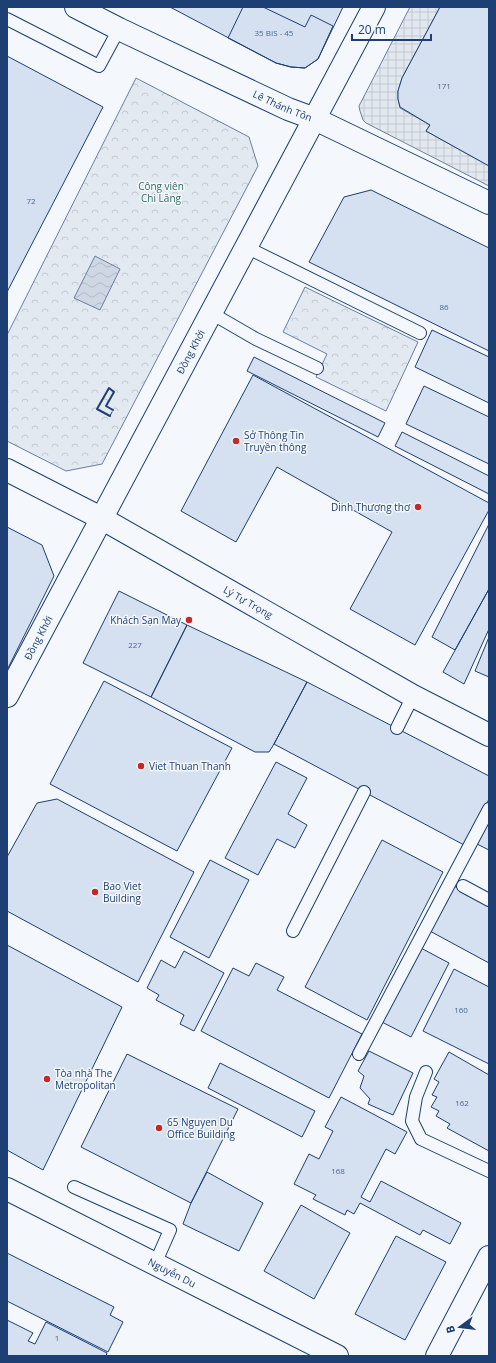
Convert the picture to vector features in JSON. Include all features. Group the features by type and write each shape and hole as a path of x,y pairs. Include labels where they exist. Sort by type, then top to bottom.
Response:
{"street":[{"name":"Lê Thánh Tôn","path":"76,7 119,29 288,109 315,119 489,203"},
{"name":"Ðồng Khởi","path":"7,696 374,7"},
{"name":"Lý Tự Trọng","path":"7,470 101,518 413,696 489,735"},
{"name":"Nguyễn Du","path":"7,1189 337,1356"},
{"path":"437,1356 489,1257"}],"lane":[{"path":"7,19 99,66 119,29"},
{"path":"246,247 420,332"},
{"path":"211,314 256,339 317,368"},
{"path":"397,728 413,696"},
{"path":"293,931 364,792"},
{"path":"359,1054 489,809"},
{"path":"463,886 489,900"},
{"path":"426,1072 416,1097 412,1121 421,1139 489,1171"},
{"path":"74,1187 170,1230 156,1264"}],"green space":[{"name":"Công viên Chi Lăng","path":"136,78 249,137 258,166 102,464 66,471 7,441 7,335"},
{"path":"305,287 418,342 386,411 316,377 327,354 283,332"}],"shaded area":[{"path":"410,7 440,7 402,78 398,91 400,108 430,125 426,131 489,166 489,186 366,123 363,120 359,106"}],"water":[{"path":"95,256 120,269 100,310 74,298"}],"building":[{"path":"170,7 343,7 318,59 305,68 291,67 276,63"},
{"path":"243,7 263,7 305,27 311,15 333,26 318,59 305,68 291,67 276,63 228,38"},
{"path":"440,7 489,7 489,166 426,131 430,125 400,107 398,91 402,78"},
{"path":"7,56 103,107 7,292"},
{"path":"371,190 489,248 489,351 309,262 344,197"},
{"path":"432,330 489,357 489,403 415,367"},
{"path":"254,357 385,423 378,437 247,371"},
{"name":"Dinh Thượng thơ","path":"253,375 489,503 489,510 415,645 350,609 392,532 277,467 236,542 181,511"},
{"path":"424,386 489,417 489,464 406,424"},
{"path":"402,432 489,476 489,494 395,446"},
{"path":"489,524 489,589 455,650 432,637"},
{"path":"7,527 42,545 54,576 7,670"},
{"path":"489,589 489,629 464,684 443,672"},
{"path":"119,591 187,625 151,697 83,663"},
{"path":"187,625 307,682 269,752 255,752 151,697"},
{"path":"489,637 489,677 475,671"},
{"name":"Viet Thuan Thanh","path":"104,681 232,748 177,851 50,784"},
{"path":"307,682 489,776 489,799 466,846 274,744"},
{"path":"276,762 307,778 288,814 307,825 295,848 277,839 258,875 225,858"},
{"name":"Bao Viet Building","path":"57,799 194,872 138,982 7,911 7,857 37,803"},
{"path":"489,819 489,850 477,844"},
{"path":"382,840 443,872 367,1020 305,987"},
{"path":"210,860 249,880 209,958 170,937"},
{"path":"452,885 489,905 489,963 428,930"},
{"name":"Tòa nhà The Metropolitan","path":"7,945 122,1007 43,1170 7,1150"},
{"path":"419,947 449,963 411,1037 380,1021"},
{"path":"184,951 224,973 194,1031 180,1024 184,1015 156,1000 159,995 147,988 161,960 175,968"},
{"path":"256,963 284,977 277,990 362,1034 329,1098 201,1031 233,968 249,976"},
{"path":"454,969 489,987 489,1064 423,1031"},
{"path":"369,1051 413,1073 393,1115 368,1104 370,1099 360,1088 364,1076 358,1071"},
{"path":"449,1052 489,1075 489,1151 447,1128 450,1124 436,1116 439,1111 431,1107 437,1097 432,1095 439,1082 434,1079"},
{"name":"65 Nguyen Du Office Building","path":"127,1054 238,1109 191,1203 81,1147"},
{"path":"220,1063 315,1111 302,1137 208,1088"},
{"path":"341,1097 407,1132 395,1154 386,1149 361,1197 370,1202 381,1181 461,1223 450,1244 423,1230 420,1235 360,1203 354,1214 347,1210 345,1215 313,1199 316,1195 294,1184 309,1154 319,1159 333,1131 325,1127"},
{"path":"207,1172 263,1203 239,1251 183,1224 191,1203"},
{"path":"301,1205 350,1233 314,1299 264,1271"},
{"path":"396,1236 446,1262 405,1340 355,1314"},
{"path":"7,1253 114,1307 110,1315 123,1322 108,1352 7,1301"},
{"path":"7,1320 33,1333 28,1341 35,1344 46,1322 107,1353 106,1356 7,1356"}],"fence":[{"path":"110,416 113,410"}],"wall":[{"path":"110,416 97,409 109,388 114,392 106,406 113,410"}],"place":[{"name":"Sở Thông Tin Truyền thông","path":"236,441"},
{"name":"Dinh Thượng thơ","path":"418,507"},
{"name":"Khách Sạn May","path":"189,620"},
{"name":"Viet Thuan Thanh","path":"141,766"},
{"name":"Bao Viet Building","path":"95,892"},
{"name":"Tòa nhà The Metropolitan","path":"47,1079"},
{"name":"65 Nguyen Du Office Building","path":"159,1128"}]}
